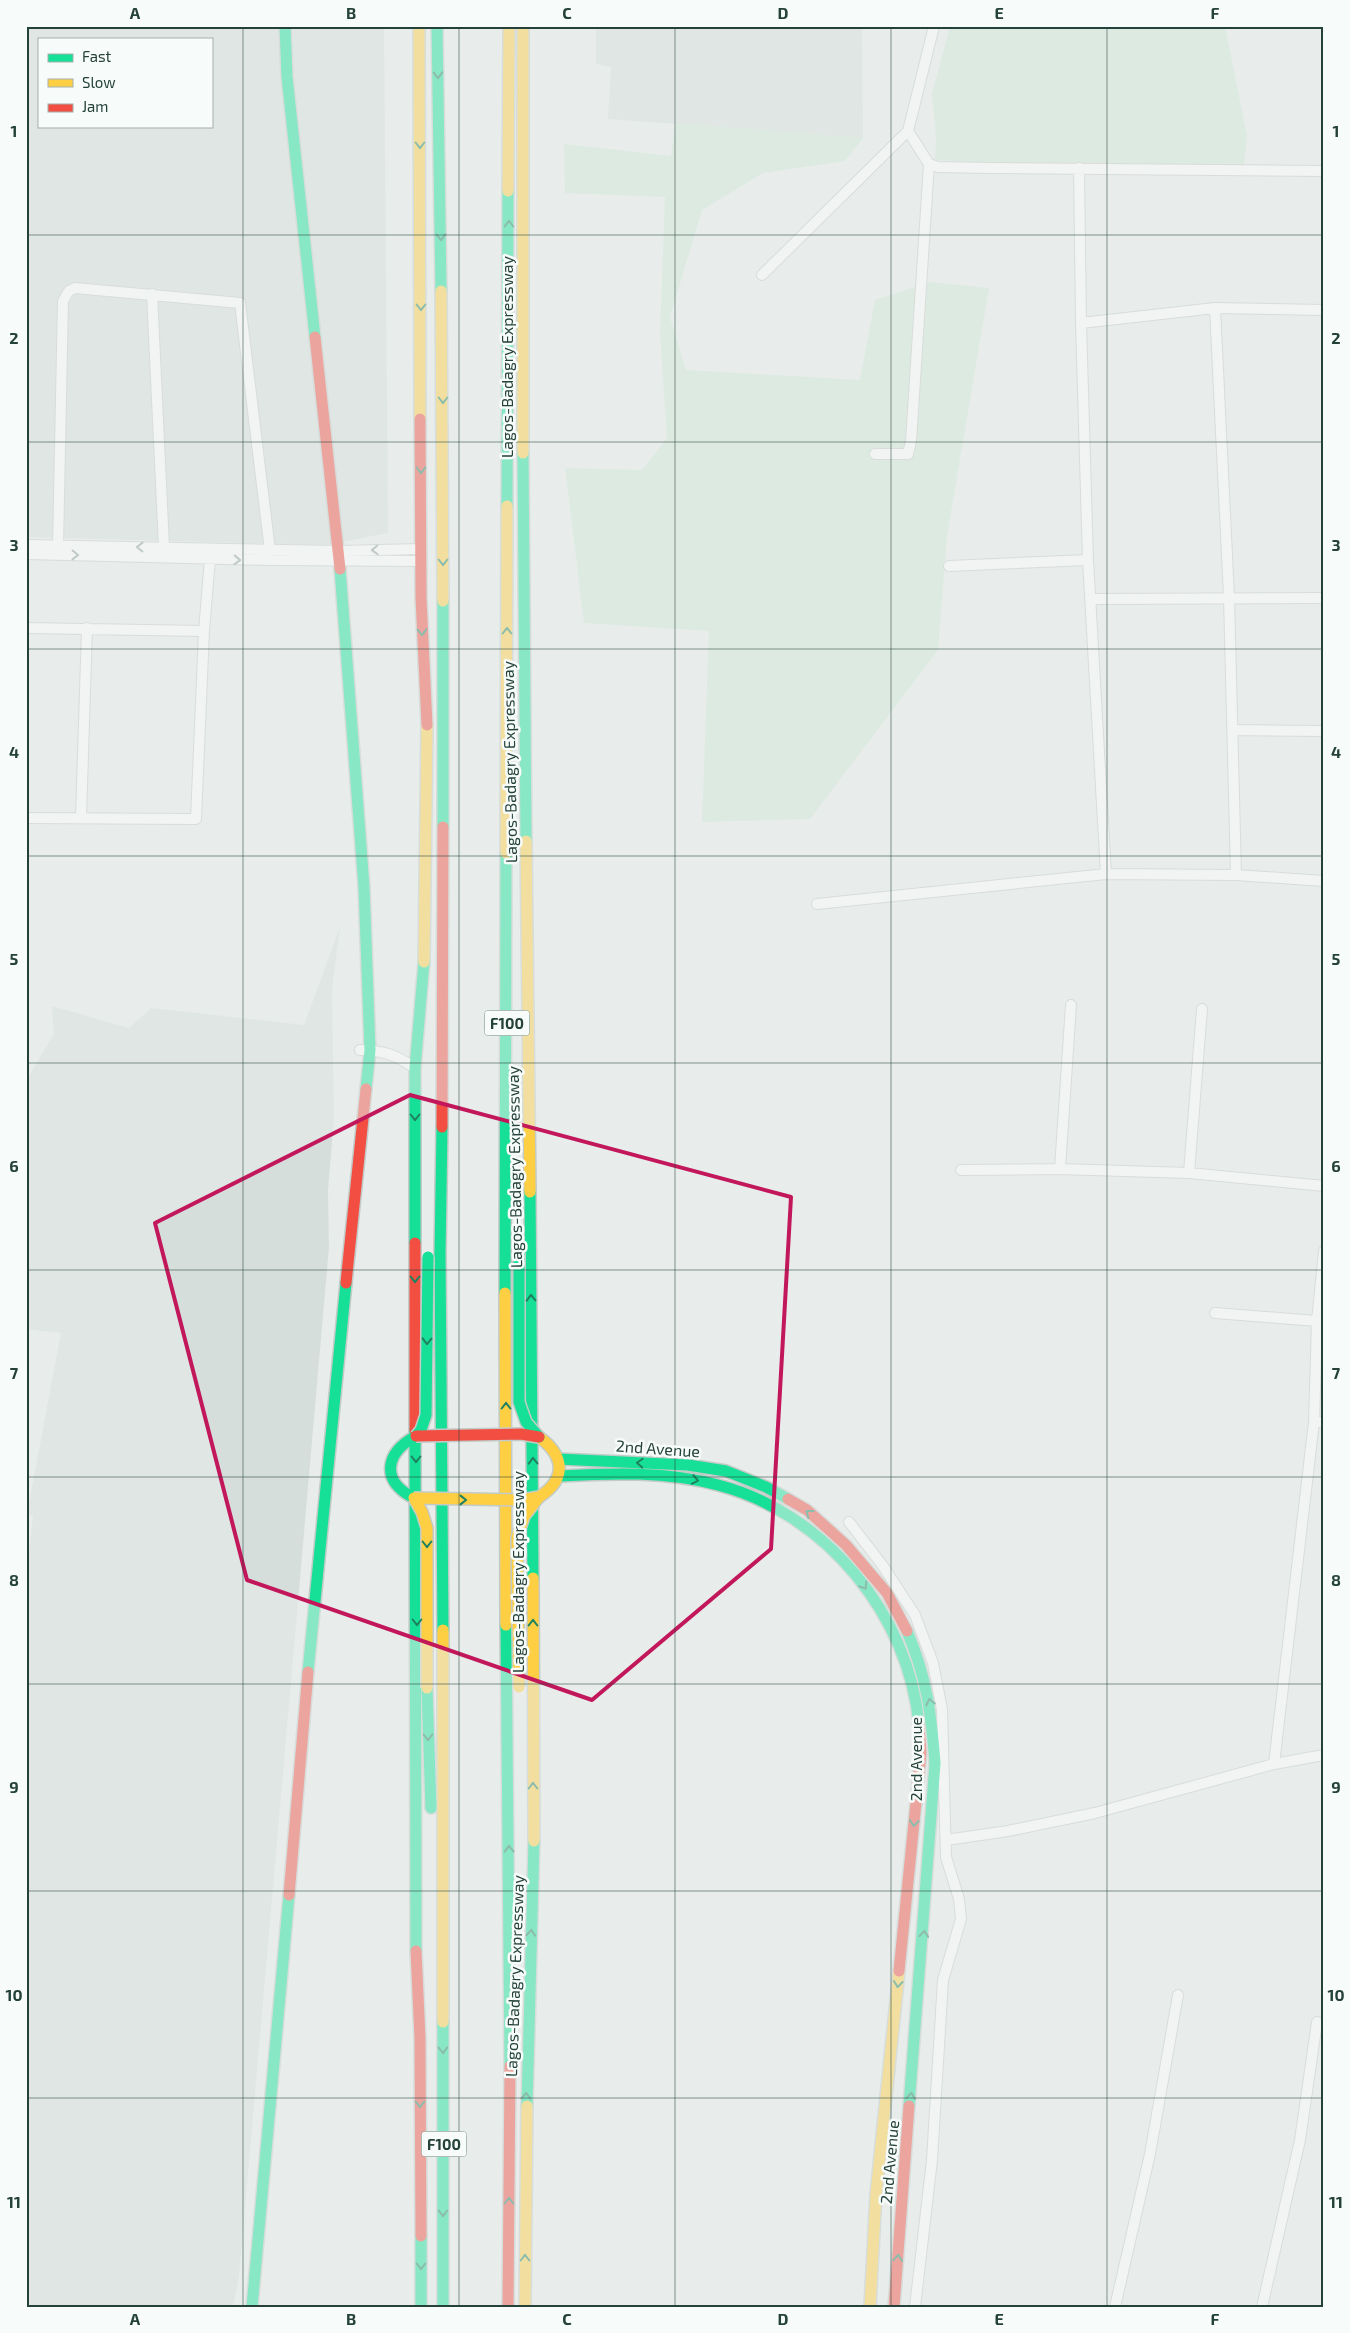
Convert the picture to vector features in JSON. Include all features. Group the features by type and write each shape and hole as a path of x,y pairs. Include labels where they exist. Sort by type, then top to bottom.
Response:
{"main road":[{"path":"252,2307 365,1050 364,887 344,607 334,556 279,78 276,26"},
{"path":"285,26 287,77 334,556"},
{"path":"419,26 421,561 422,635 427,695 424,965 414,1068 416,1967 420,2038 421,2307"},
{"name":"F100","path":"437,26 443,398 443,1089 440,1254 443,1669 443,2307"},
{"name":"Lagos-Badagry Expressway","path":"508,2307 511,2020 505,1520 508,1258 506,859 510,26"},
{"name":"Lagos-Badagry Expressway","path":"523,26 523,565 533,1524 534,1887 528,2010 525,2307"},
{"path":"506,859 517,1155"},
{"path":"429,1188 431,1089 443,882"},
{"path":"246,2307 320,1461 365,1050"},
{"path":"518,1204 519,1402 526,1422 539,1437 552,1447 558,1459 559,1476 553,1488 539,1497 524,1516 517,1538 519,1691"},
{"path":"428,1252 426,1415 421,1430 416,1436 396,1450 390,1469 392,1478 399,1490 414,1498 522,1500 539,1497"},
{"path":"416,1436 521,1434 539,1437"},
{"name":"2nd Avenue","path":"558,1459 688,1465 726,1471 766,1487 807,1510 846,1545 886,1593 907,1632 921,1666 935,1733 935,1763 894,2307"},
{"name":"2nd Avenue","path":"559,1476 685,1478 721,1485 756,1498 793,1518 833,1549 859,1577 883,1615 904,1655 914,1686 921,1754 876,2194 870,2307"},
{"path":"414,1498 425,1520 427,1537 427,1688 433,1870 442,2001"},
{"path":"511,2020 518,1898 520,1810"}],"street":[{"path":"762,275 908,131 934,26"},
{"path":"874,454 908,454 911,441 929,164 908,131"},
{"path":"929,164 938,167 1324,171"},
{"path":"1079,168 1081,323 1088,560 1106,874"},
{"path":"58,546 63,301 69,291 75,288 240,302 270,550"},
{"path":"152,294 164,547"},
{"path":"1081,323 1215,308 1324,310"},
{"path":"1215,308 1229,597 1236,875"},
{"path":"26,545 270,550 421,561"},
{"path":"26,554 210,559 334,556 421,548"},
{"path":"26,818 196,819 204,632 210,559"},
{"path":"949,566 1088,560"},
{"path":"1091,599 1324,598"},
{"path":"26,628 204,632"},
{"path":"81,818 87,628"},
{"path":"1233,730 1324,731"},
{"path":"817,904 1106,874 1236,875 1324,881"},
{"path":"1060,1170 1072,1005"},
{"path":"1188,1173 1202,1009"},
{"path":"365,1050 384,1051 398,1056 414,1068"},
{"path":"961,1170 1188,1173 1324,1186"},
{"path":"1274,1764 1319,1422 1317,1321 1324,1251"},
{"path":"1215,1313 1317,1321"},
{"path":"849,1522 883,1566 915,1615 933,1663 942,1709 946,1857 959,1899 961,1919 943,1980 932,2160 915,2307"},
{"path":"946,1840 1008,1831 1096,1813 1274,1764 1324,1755"},
{"path":"1115,2307 1150,2154 1178,1995"},
{"path":"1262,2307 1300,2140 1316,2022"}],"highlighted area":[{"path":"410,1095 791,1197 771,1549 592,1700 247,1580 155,1223"}],"shaded area":[{"path":"26,26 384,26 388,533 325,545 26,537"},
{"path":"596,26 862,26 863,138 608,119 611,67 596,64"},
{"path":"340,927 332,989 334,1119 328,1190 329,1247 239,2276 233,2307 26,2307 26,1583 33,1516 27,1514 61,1333 26,1329 26,1081 54,1034 52,1006 129,1028 151,1008 304,1025"}],"green space":[{"path":"950,26 1225,26 1247,136 1243,175 1086,172 935,160 936,137 932,94"},
{"path":"675,123 863,138 845,161 763,173 702,210 670,317 686,370 860,380 875,300 930,282 989,288 947,536 938,650 810,819 702,822 709,631 584,623 565,468 642,470 667,438 660,333 665,197 565,193 564,144 671,156"}],"traffic: fast":[{"path":"285,26 287,77 315,337"},
{"path":"437,26 441,291"},
{"path":"507,506 508,191"},
{"path":"523,453 526,841"},
{"path":"340,569 364,887 370,1050 366,1089"},
{"path":"443,601 443,827"},
{"path":"505,1293 506,853"},
{"path":"415,1243 415,1068 424,962"},
{"path":"442,1127 440,1254 443,1630"},
{"path":"530,1192 533,1578"},
{"path":"519,1253 519,1402 526,1422 539,1437"},
{"path":"416,1436 421,1430 426,1415 428,1257"},
{"path":"308,1672 346,1283"},
{"path":"415,1430 416,1951"},
{"path":"414,1498 396,1484 391,1467 398,1450 416,1436"},
{"path":"558,1459 688,1465 726,1471 766,1487 788,1499"},
{"path":"559,1476 639,1474 698,1480 757,1499 794,1519 827,1545 856,1575 880,1609 899,1646 912,1685 919,1726"},
{"path":"506,1625 510,2066"},
{"path":"907,1631 924,1680 932,1728 935,1763 909,2106"},
{"path":"427,1688 431,1808"},
{"path":"527,2106 534,1841"},
{"path":"252,2307 289,1895"},
{"path":"443,2022 443,2307"},
{"path":"421,2236 421,2307"}],"traffic: slow":[{"path":"419,26 420,419"},
{"path":"508,191 509,26"},
{"path":"523,26 523,453"},
{"path":"441,291 443,601"},
{"path":"506,853 507,506"},
{"path":"424,962 427,725"},
{"path":"526,841 530,1192"},
{"path":"505,1293 506,1625"},
{"path":"539,1437 554,1452 559,1467 554,1483 539,1497"},
{"path":"414,1498 522,1500 539,1497"},
{"path":"519,1687 517,1538 524,1516 539,1497"},
{"path":"414,1498 422,1512 427,1528 427,1688"},
{"path":"533,1578 534,1841"},
{"path":"443,1630 443,2022"},
{"path":"870,2307 876,2194 899,1971"},
{"path":"525,2307 527,2106"}],"traffic: jam":[{"path":"315,337 340,569"},
{"path":"420,419 421,598 427,725"},
{"path":"442,1127 443,827"},
{"path":"346,1283 366,1089"},
{"path":"415,1243 415,1430"},
{"path":"416,1436 521,1434 539,1437"},
{"path":"788,1499 807,1510 846,1545 887,1593 907,1631"},
{"path":"289,1895 308,1672"},
{"path":"899,1971 921,1753 919,1726"},
{"path":"416,1951 420,2038 421,2236"},
{"path":"508,2307 510,2066"},
{"path":"894,2307 909,2106"}]}
